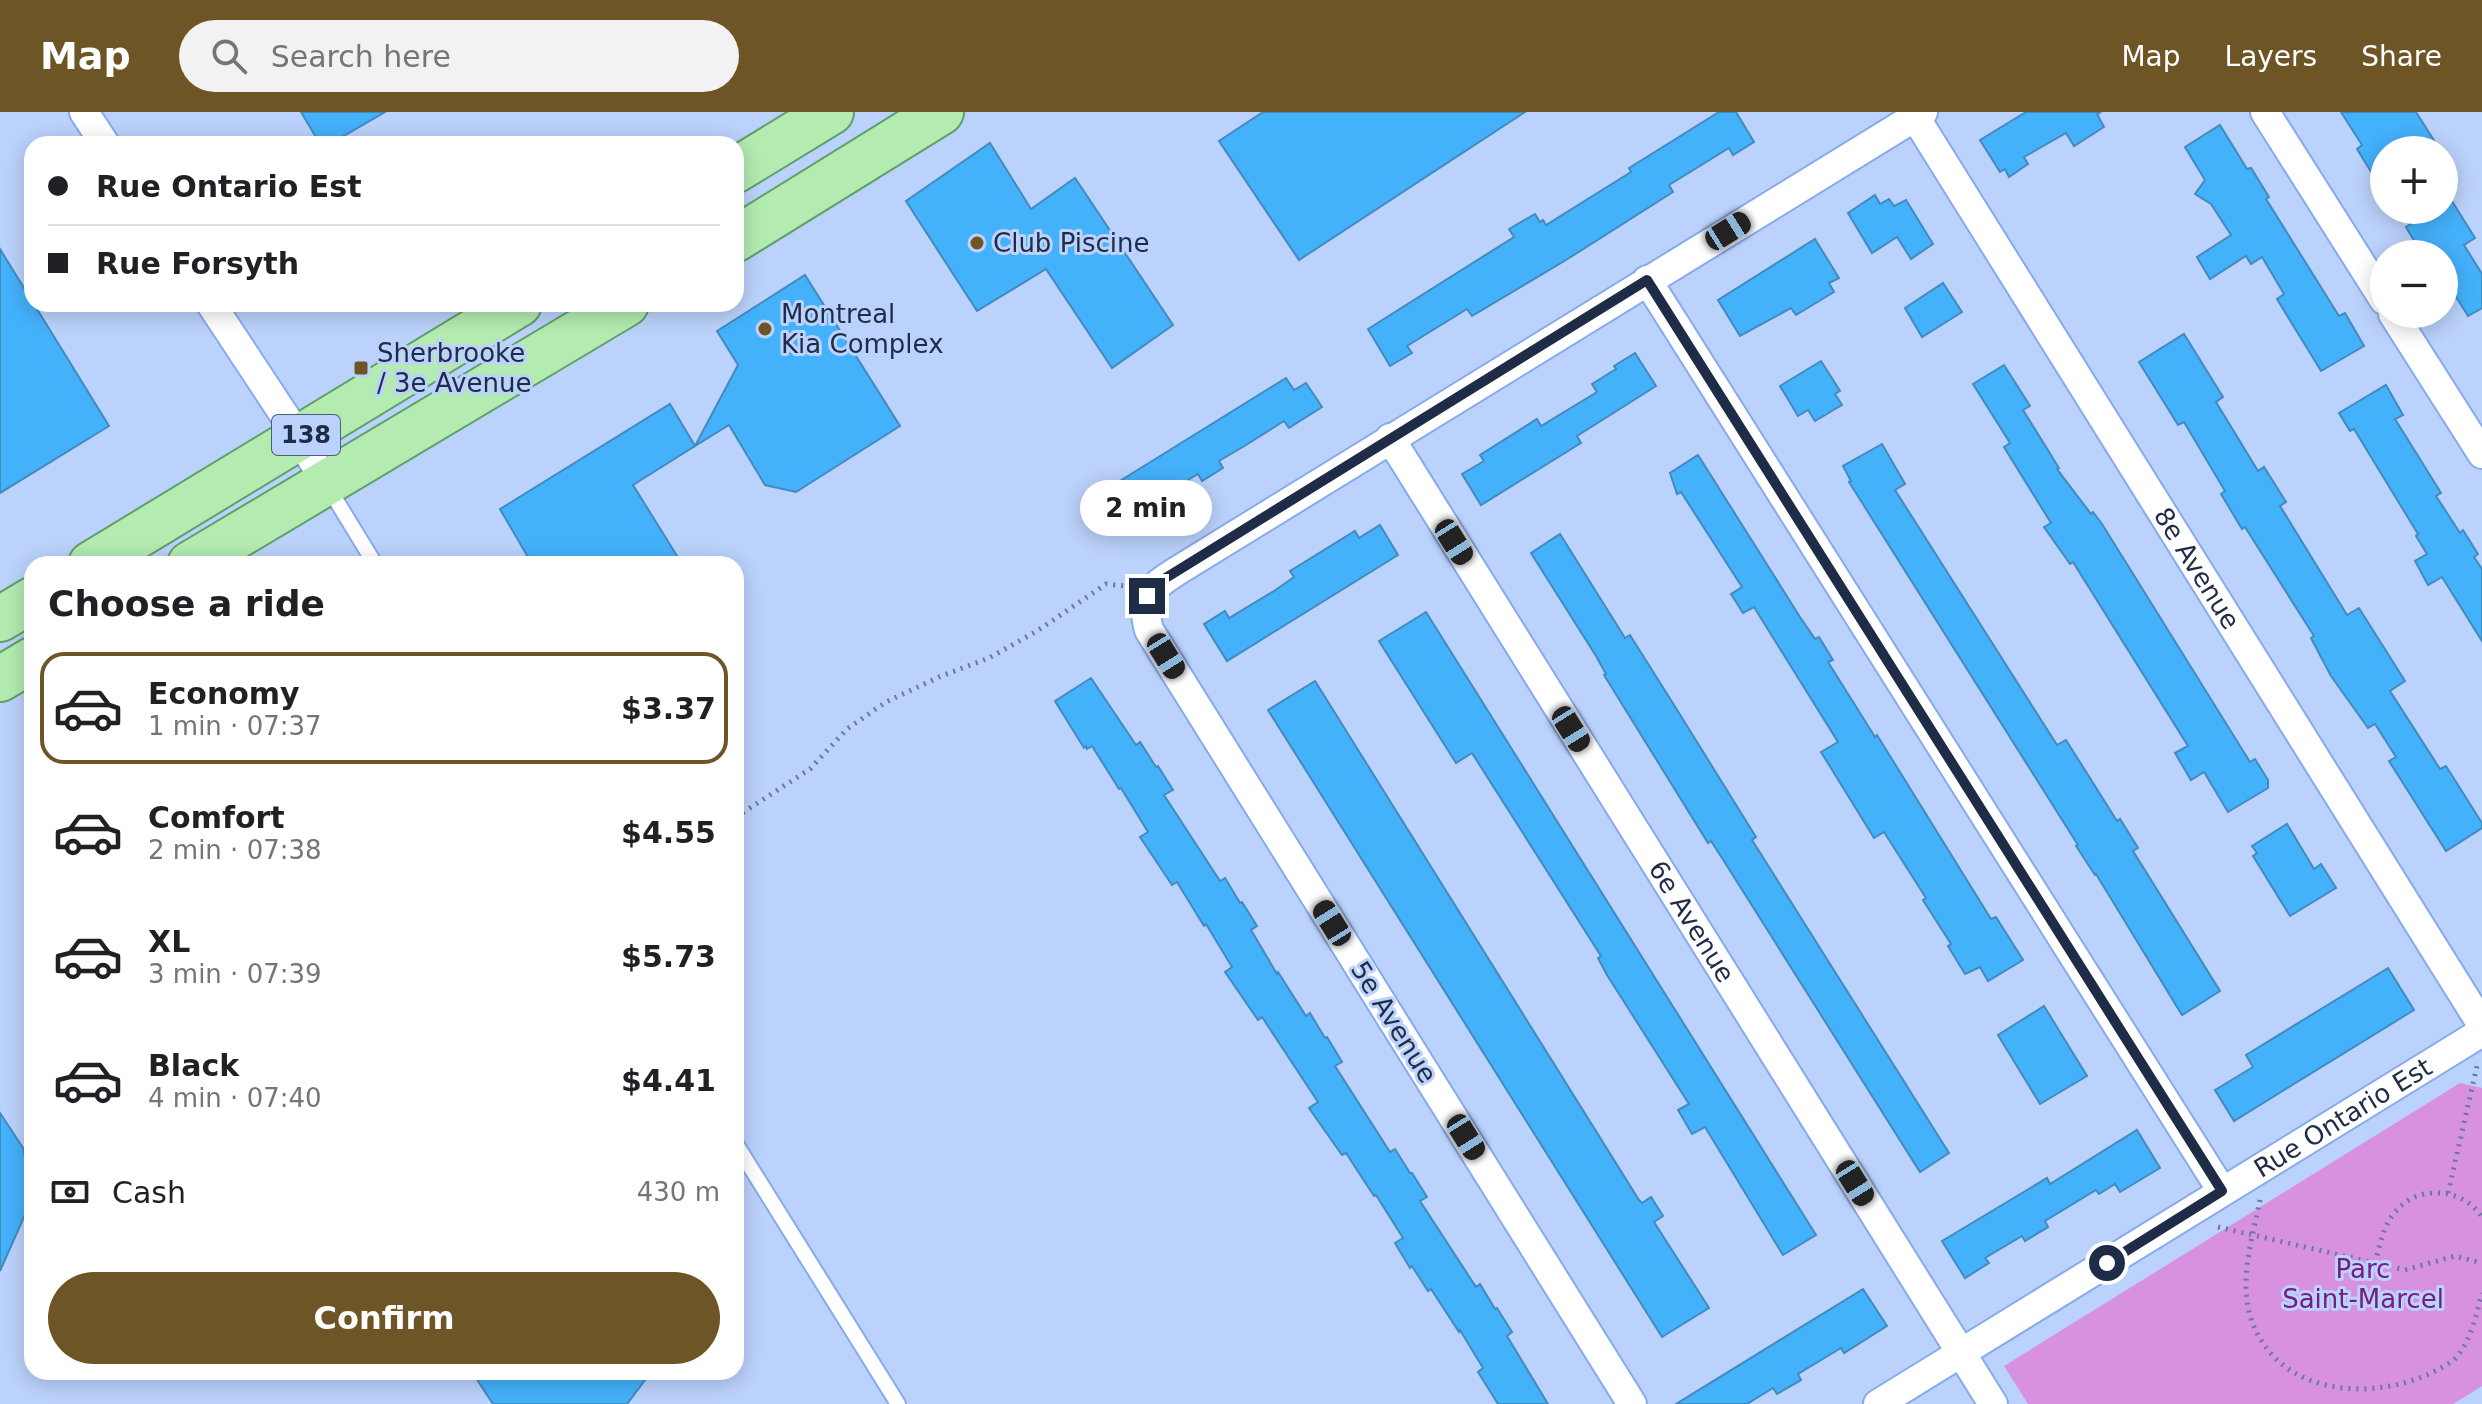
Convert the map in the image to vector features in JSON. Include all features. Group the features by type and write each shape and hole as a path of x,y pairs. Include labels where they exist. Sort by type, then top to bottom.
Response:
{"main road":[{"path":"744,234 941,112"},
{"path":"744,165 817,116 846,172"},
{"name":"138","path":"104,556 506,312"},
{"name":"138","path":"203,556 613,312"},
{"path":"0,619 24,605"},
{"path":"0,679 24,665"}],"street":[{"path":"84,112 100,136"},
{"path":"2265,112 2370,278"},
{"path":"1139,591 1159,582 1916,114"},
{"name":"8e Avenue","path":"1916,114 2482,1025"},
{"path":"1647,280 2222,1191"},
{"path":"216,312 326,483"},
{"path":"2402,328 2482,454"},
{"name":"6e Avenue","path":"1390,438 1993,1404"},
{"name":"5e Avenue","path":"1139,591 1149,630 1632,1404"},
{"name":"Rue Ontario Est","path":"1878,1404 2267,1164 2480,1045"}],"lane":[{"path":"326,483 370,556"},
{"path":"744,1157 898,1404"}],"path":[{"path":"744,812 810,769 847,729 886,702 989,658 1037,631 1106,584 1139,591"},
{"path":"2448,1193 2480,1045"},
{"path":"2267,1164 2246,1277 2249,1314 2264,1348 2289,1376 2311,1389"},
{"path":"2375,1263 2386,1225 2397,1209 2412,1198 2429,1193 2448,1193 2464,1200 2482,1217"},
{"path":"2178,1218 2405,1270 2455,1256 2482,1263"},
{"path":"2429,1383 2456,1358 2474,1326 2482,1293"}],"green space":[{"name":"Parc Saint-Marcel","path":"2460,1083 2482,1088 2482,1386 2453,1404 2028,1404 2004,1366"}],"building":[{"path":"301,112 385,112 344,136 315,136"},
{"path":"1263,112 1525,112 1299,260 1219,141"},
{"path":"1719,112 1736,112 1754,142 1733,155 1729,148 1669,185 1673,192 1472,316 1467,309 1428,333 1407,346 1412,353 1390,366 1368,329 1514,237 1509,229 1535,214 1546,225"},
{"path":"2026,112 2101,112 2097,114 2104,127 2074,146 2066,133 2024,157 2028,164 2009,177 2005,169 2000,172 1980,140"},
{"path":"2341,112 2416,112 2431,136 2370,136 2370,170 2357,149 2362,145"},
{"path":"2220,125 2247,169 2251,168 2269,197 2266,199 2339,316 2345,313 2364,346 2321,371 2277,299 2284,294 2262,257 2251,264 2246,256 2210,279 2197,257 2231,235 2211,204 2195,194 2205,180 2185,147"},
{"path":"990,143 1031,209 1075,178 1173,325 1112,368 1046,269 977,311 906,201"},
{"path":"1875,195 1880,204 1889,199 1894,206 1906,200 1933,244 1911,259 1897,237 1872,253 1848,213"},
{"path":"2458,211 2475,238 2464,245 2482,274 2482,308 2468,316 2458,300 2458,240 2414,240 2406,227 2411,224 2458,224"},
{"path":"1815,239 1839,278 1829,283 1834,292 1796,315 1791,308 1740,336 1718,300"},
{"path":"0,249 24,288 24,312 39,312 109,426 0,493"},
{"path":"805,275 900,426 796,492 765,485 729,425 695,446 738,365 717,331"},
{"path":"1943,283 1962,312 1922,337 1905,308"},
{"path":"2184,334 2223,397 2216,402 2258,471 2264,467 2286,502 2280,506 2347,615 2359,608 2405,681 2390,691 2440,769 2446,766 2482,823 2482,828 2446,851 2389,761 2396,757 2375,724 2368,728 2331,676 2311,638 2314,636 2245,527 2242,529 2221,494 2225,491 2184,422 2178,425 2139,362"},
{"path":"1635,353 1656,386 1577,436 1581,443 1481,505 1462,474 1484,461 1480,455 1537,419 1541,426 1597,392 1592,384"},
{"path":"1821,361 1840,391 1835,394 1842,405 1815,421 1808,410 1798,416 1780,386"},
{"path":"2004,365 2030,406 2023,410 2057,469 2102,524 2250,762 2255,759 2268,780 2268,788 2228,812 2204,772 2191,780 2175,753 2188,746 2073,562 2070,564 2044,527 2051,523 2004,447 2010,443 1973,384"},
{"path":"1286,378 1294,390 1306,383 1322,407 1289,428 1284,421 1219,461 1223,468 1202,481 1198,474 1155,500 1159,508 1138,521 1115,484"},
{"path":"2386,385 2403,415 2395,419 2441,493 2436,496 2478,554 2474,557 2482,569 2482,641 2442,577 2428,585 2415,561 2427,554 2416,536 2418,534 2354,429 2350,431 2339,413"},
{"path":"670,404 695,446 633,485 677,556 527,556 500,509"},
{"path":"1882,444 1905,484 1895,490 2057,745 2066,740 2117,821 2120,819 2138,848 2133,851 2220,991 2182,1015 1849,482 1843,466"},
{"path":"1698,455 1800,617 1815,639 1819,637 1833,660 1828,662 1991,919 1996,917 2023,960 1988,981 1980,967 1965,974 1948,946 1951,944 1923,900 1926,898 1884,832 1874,838 1821,752 1838,742 1754,607 1743,613 1731,594 1742,587 1681,492 1677,494 1670,473"},
{"path":"1380,525 1398,555 1227,661 1204,624 1225,611 1229,618 1274,591 1294,577 1290,571 1355,531 1359,538"},
{"path":"1560,534 1625,638 1630,635 1674,705 1756,837 1752,840 1949,1153 1920,1172 1722,858 1711,841 1708,843 1531,553"},
{"path":"1426,612 1816,1235 1783,1255 1705,1127 1692,1134 1678,1110 1689,1104 1607,975 1598,958 1601,956 1472,753 1456,763 1379,641"},
{"path":"1091,678 1136,745 1140,742 1158,766 1173,790 1164,795 1220,881 1225,878 1242,902 1257,926 1251,930 1277,974 1306,1016 1310,1013 1327,1037 1342,1062 1335,1066 1390,1152 1395,1149 1412,1173 1427,1197 1420,1201 1476,1287 1480,1284 1497,1308 1512,1332 1507,1336 1548,1404 1498,1404 1478,1372 1483,1368 1460,1330 1431,1289 1428,1291 1412,1266 1410,1268 1395,1243 1403,1238 1376,1195 1346,1153 1342,1155 1309,1108 1318,1102 1262,1017 1258,1020 1225,972 1232,967 1206,924 1204,926 1177,882 1172,885 1140,837 1148,832 1121,788 1092,746 1084,748 1055,701"},
{"path":"1315,681 1639,1200 1642,1203 1651,1197 1663,1216 1654,1222 1709,1308 1662,1337 1268,710"},
{"path":"2287,824 2314,869 2321,864 2336,888 2290,916 2253,856 2257,853 2252,846"},
{"path":"2388,968 2414,1010 2234,1121 2215,1090 2253,1067 2246,1055"},
{"path":"2044,1006 2087,1076 2040,1104 1998,1035"},
{"path":"0,1113 24,1152 24,1217 0,1271"},
{"path":"2137,1130 2160,1168 2120,1192 2115,1184 2099,1194 2096,1190 2045,1221 2048,1227 2025,1241 2022,1236 1985,1258 1989,1263 1965,1278 1942,1241 2047,1178 2050,1184"},
{"path":"1863,1289 1887,1326 1844,1353 1841,1348 1798,1374 1801,1380 1777,1394 1773,1388 1747,1404 1676,1404"},
{"path":"477,1380 645,1380 627,1404 493,1404"}],"place":[{"name":"Club Piscine","path":"977,243"},
{"name":"Montreal Kia Complex","path":"765,329"},
{"name":"Sherbrooke / 3e Avenue","path":"361,368"}],"route":[{"path":"1147,596 1159,582 1647,280 2222,1191 2107,1263"}]}
